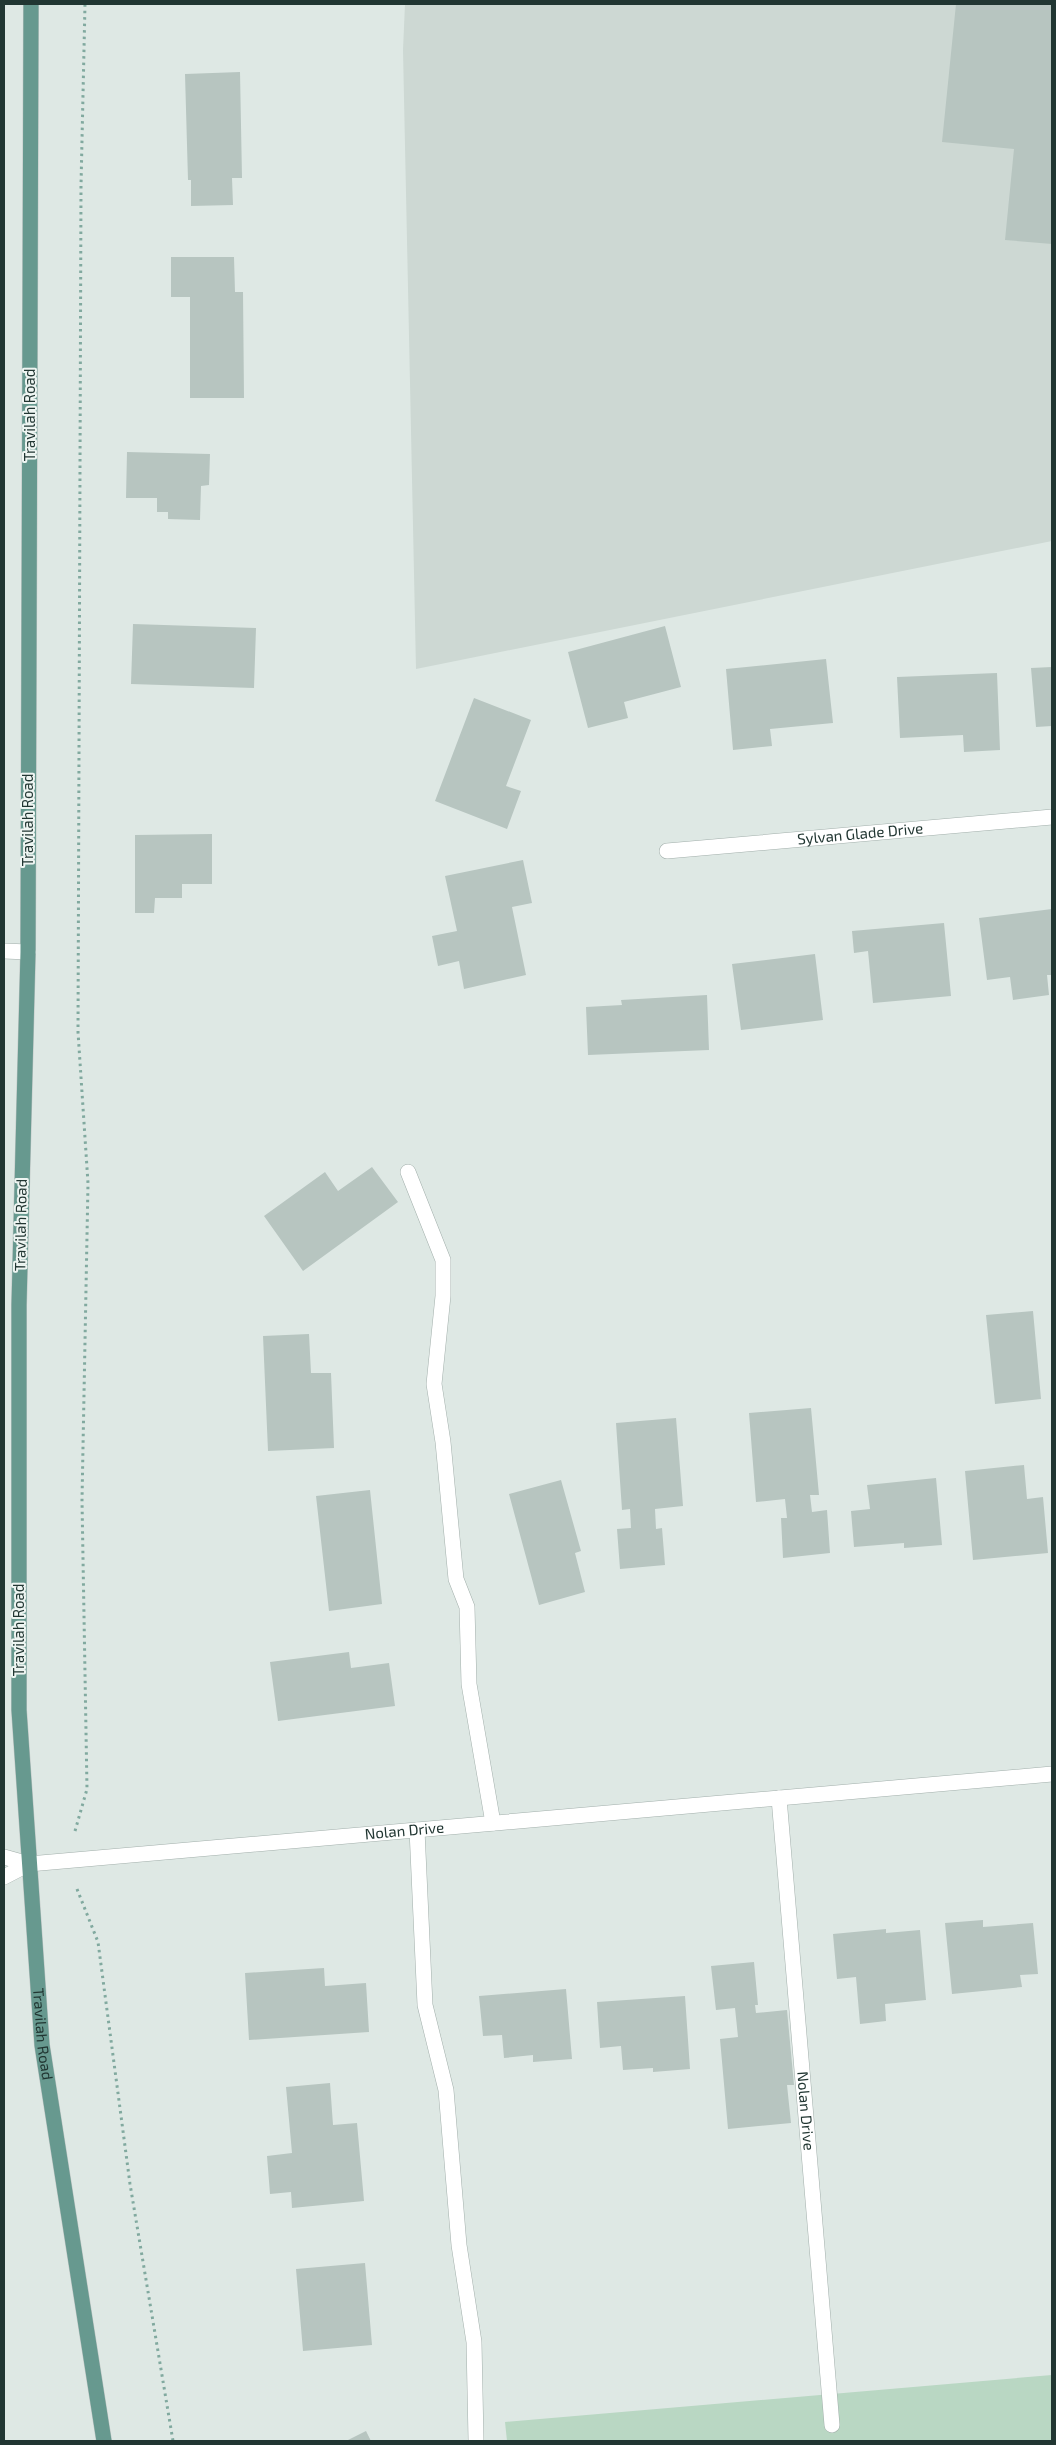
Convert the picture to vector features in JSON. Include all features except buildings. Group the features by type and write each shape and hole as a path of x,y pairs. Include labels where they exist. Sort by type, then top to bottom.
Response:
{"main road":[{"name":"Travilah Road","path":"31,4 28,952 19,1345 19,1710 42,2045 104,2441"}],"street":[{"name":"Sylvan Glade Drive","path":"667,851 1052,817"},
{"path":"4,951 28,952"},
{"path":"408,1172 443,1260 443,1296 434,1384 443,1442 456,1579 467,1607 469,1684 493,1823"},
{"name":"Nolan Drive","path":"29,1864 1052,1774"},
{"name":"Nolan Drive","path":"779,1798 832,2424"},
{"path":"417,1830 426,2005 446,2090 459,2245 474,2342 476,2440"},
{"path":"4,1857 29,1864"},
{"path":"4,1876 29,1864"}],"path":[{"path":"74,1834 87,1789 82,1500 88,1184 78,1032 81,186 85,4"},
{"path":"79,1896 98,1942 130,2184 173,2441"}],"shaded area":[{"path":"405,4 1052,4 1052,541 416,669 403,50"}],"green space":[{"path":"1052,2375 1052,2441 507,2441 505,2422"}]}
